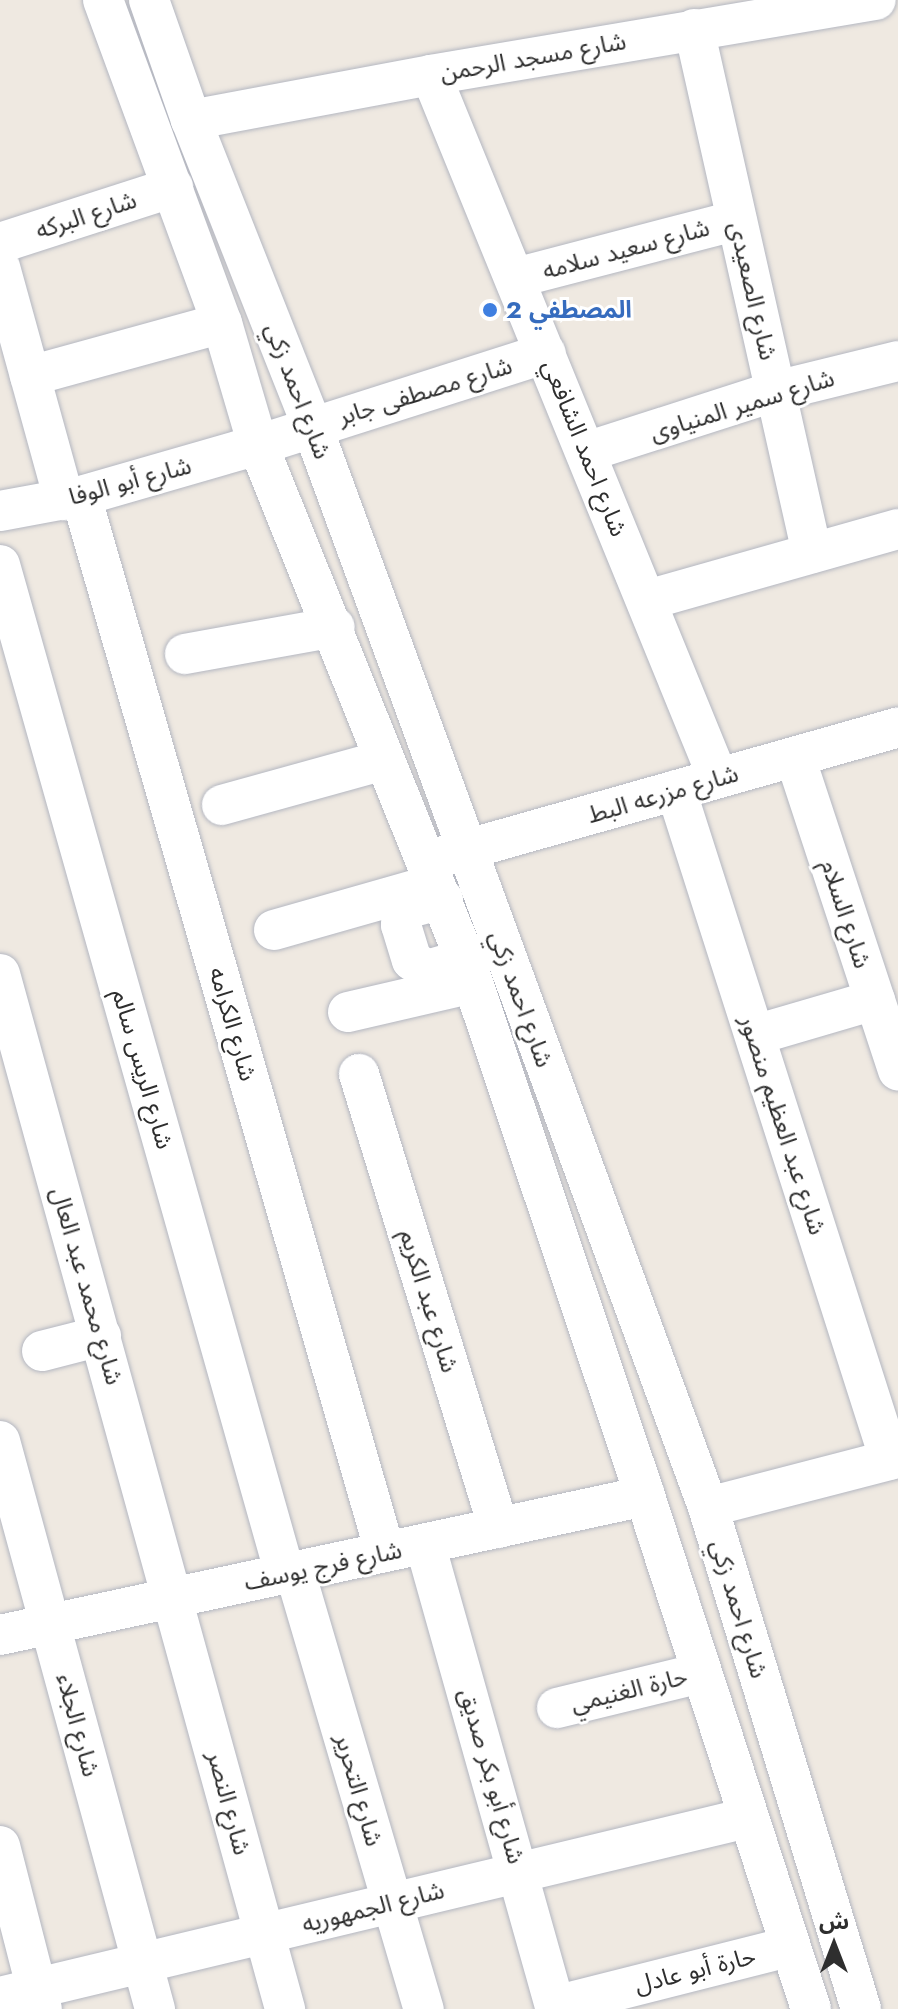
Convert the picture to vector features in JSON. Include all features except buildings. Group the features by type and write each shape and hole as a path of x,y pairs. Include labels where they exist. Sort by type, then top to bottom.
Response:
{"street":[{"name":"شارع احمد زكي","path":"103,0 222,323 258,445 335,627 462,969 645,1496 788,1947 811,2009"},
{"name":"شارع احمد زكي","path":"149,0 191,120 312,426 708,1507 861,2009"},
{"name":"شارع مسجد الرحمن","path":"191,120 431,75 876,0"},
{"name":"شارع الصعيدى","path":"694,29 812,553"},
{"name":"شارع احمد الشافعي","path":"431,75 718,778"},
{"name":"شارع البركه","path":"0,243 173,187"},
{"name":"شارع سعيد سلامه","path":"515,278 737,220"},
{"name":"شارع الكرامه","path":"0,267 30,376 73,498 385,1552"},
{"path":"30,376 222,323"},
{"name":"شارع مصطفى جابر","path":"258,445 546,353"},
{"name":"شارع سمير المنياوى","path":"586,452 776,391 898,361"},
{"name":"شارع أبو الوفا","path":"0,511 73,498 258,445"},
{"path":"647,600 898,529"},
{"name":"شارع الريس سالم","path":"0,565 290,1573"},
{"path":"185,654 335,627"},
{"name":"شارع مزرعه البط","path":"274,930 433,887 466,849 898,727"},
{"name":"شارع السلام","path":"795,757 898,1071"},
{"path":"222,805 384,760"},
{"name":"شارع عبد العظيم منصور","path":"676,790 894,1459"},
{"path":"348,1012 462,969"},
{"name":"شارع محمد عبد العال","path":"0,974 174,1598"},
{"path":"755,1035 875,1000"},
{"name":"شارع عبد الكريم","path":"359,1074 499,1528"},
{"path":"42,1351 101,1336"},
{"name":"شارع الجلاء","path":"0,1441 155,2009"},
{"path":"708,1507 894,1459"},
{"name":"شارع فرج يوسف","path":"0,1635 645,1496"},
{"name":"شارع أبو بكر صديق","path":"425,1544 556,2007"},
{"name":"شارع التحرير","path":"290,1573 424,2009"},
{"name":"شارع النصر","path":"174,1598 285,2009"},
{"name":"حارة الغنيمي","path":"557,1708 701,1673"},
{"name":"شارع الجمهوريه","path":"26,1998 143,1962 747,1818"},
{"path":"0,1846 26,1998"},
{"name":"حارة أبو عادل","path":"556,2007 788,1947"}],"place":[{"name":"المصطفي 2","path":"490,310"}]}
